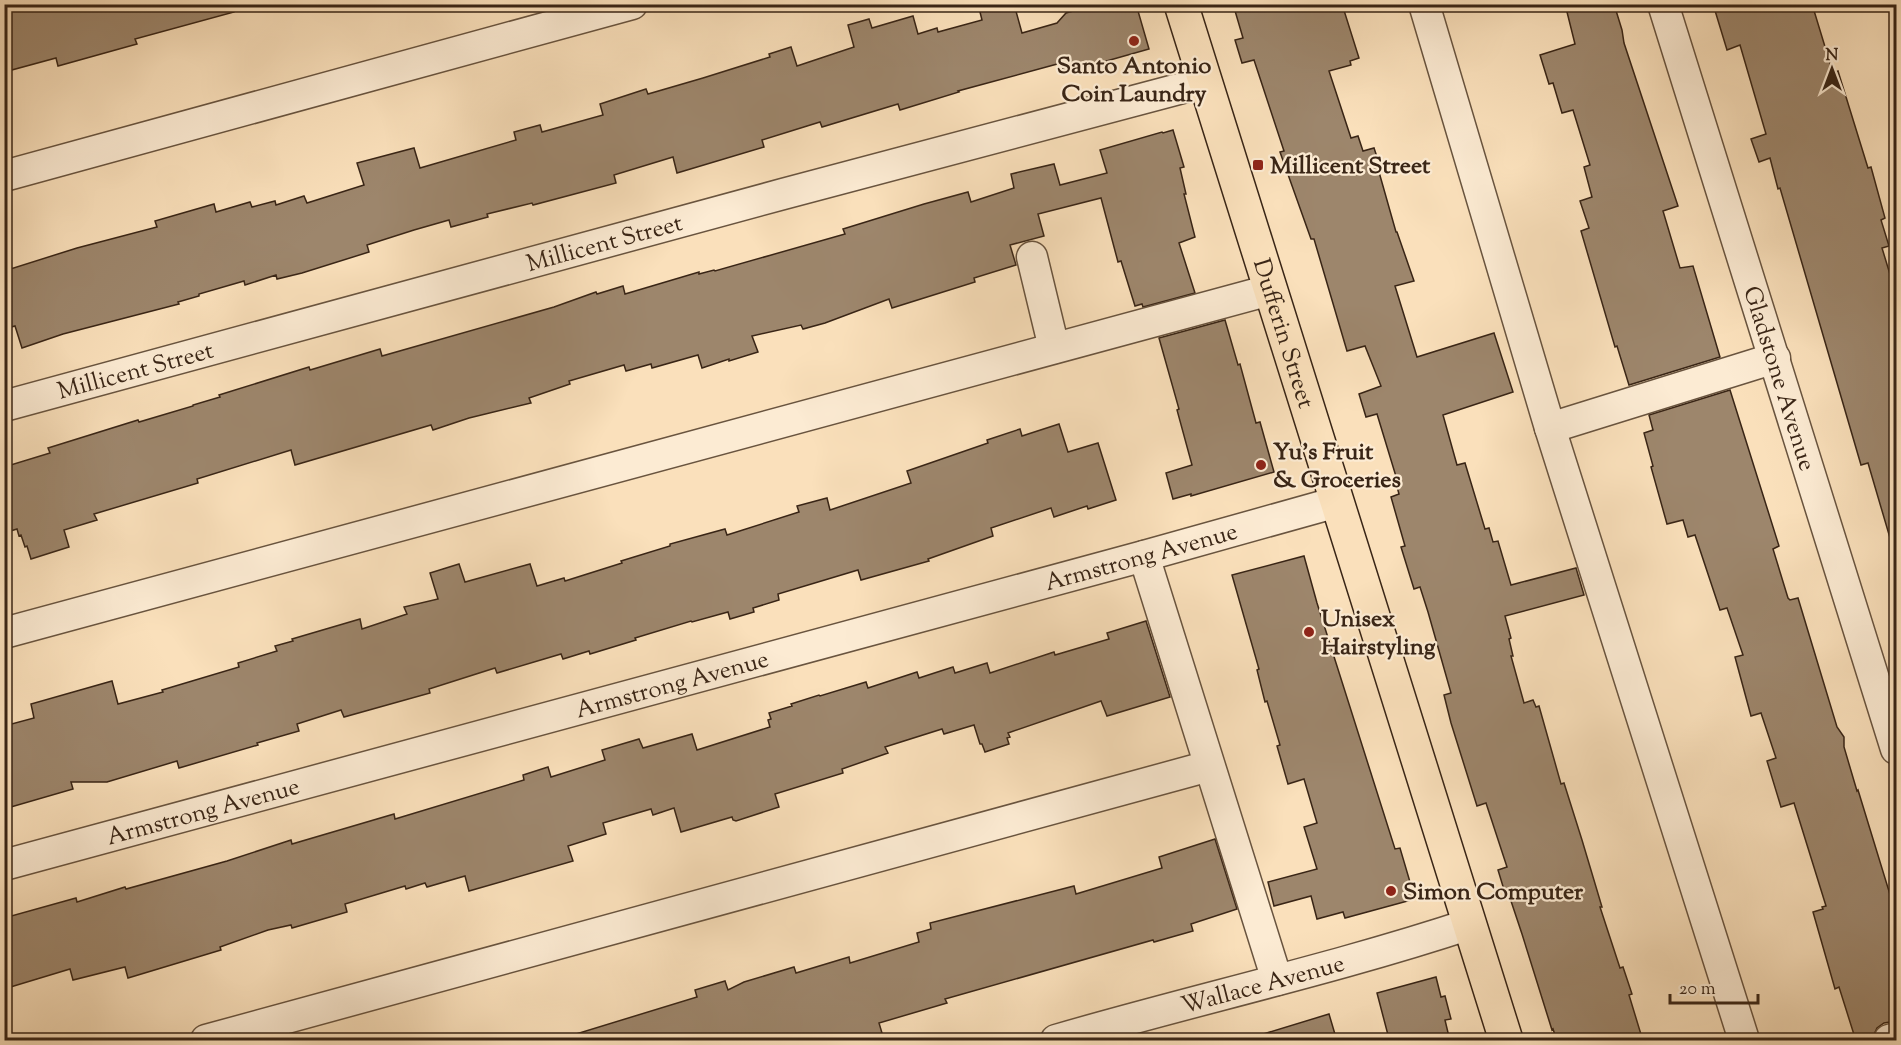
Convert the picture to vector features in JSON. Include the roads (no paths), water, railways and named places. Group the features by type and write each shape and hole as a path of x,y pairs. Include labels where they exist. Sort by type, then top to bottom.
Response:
{"main road":[{"name":"Dufferin Street","path":"1180,4 1506,1041"}],"street":[{"path":"4,176 632,4"},
{"path":"1424,4 1550,428 1744,1041"},
{"name":"Gladstone Avenue","path":"1663,4 1896,749"},
{"name":"Millicent Street","path":"4,406 1205,82"},
{"path":"1032,257 1054,348"},
{"path":"4,633 1270,290"},
{"path":"1550,428 1775,358"},
{"name":"Armstrong Avenue","path":"4,865 1337,502"},
{"path":"1144,556 1277,980"},
{"path":"206,1041 1209,766"},
{"name":"Wallace Avenue","path":"1064,1039 1431,937 1470,924"},
{"path":"1889,1041 1896,1038"}],"place":[{"name":"Santo Antonio Coin Laundry","path":"1134,41"},
{"name":"Millicent Street","path":"1258,165"},
{"name":"Yu’s Fruit & Groceries","path":"1261,465"},
{"name":"Unisex Hairstyling","path":"1309,632"},
{"name":"Simon Computer","path":"1391,891"}]}
